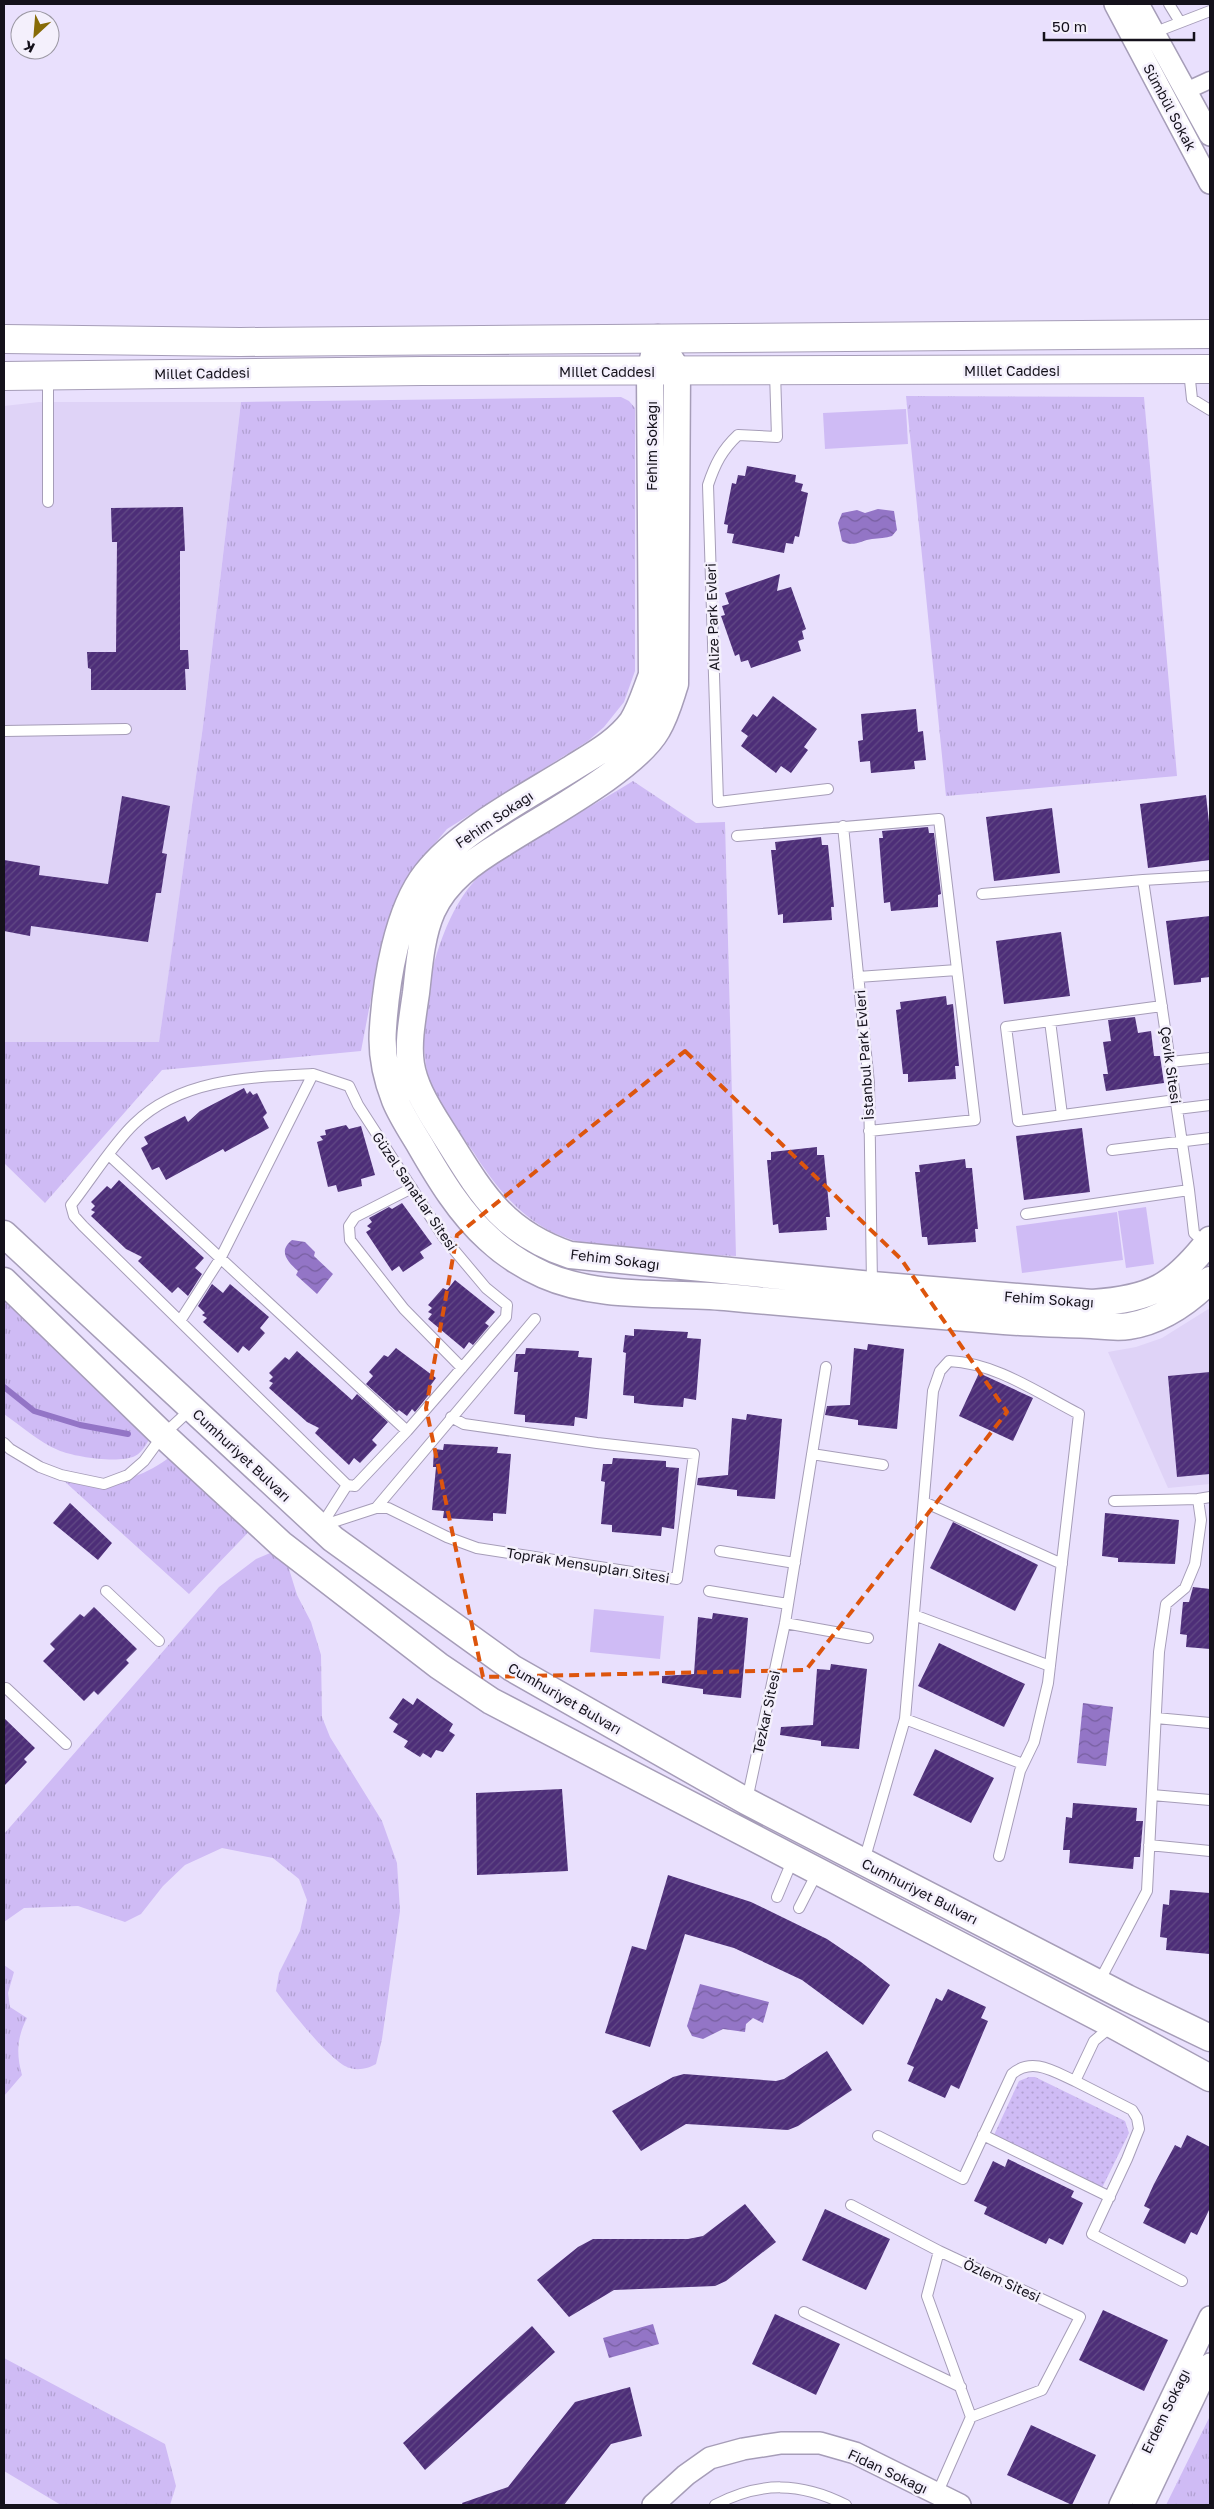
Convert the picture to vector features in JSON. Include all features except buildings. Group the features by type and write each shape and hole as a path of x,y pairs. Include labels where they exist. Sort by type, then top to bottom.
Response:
{"main road":[{"path":"4,339 240,342 1210,334"},
{"name":"Millet Caddesi","path":"4,376 412,371 1199,370"}],"street":[{"name":"Sümbül Sokak","path":"1115,4 1144,36 1186,90 1210,135"},
{"name":"Sümbül Sokak","path":"1138,4 1144,36 1210,183"},
{"path":"1186,90 1210,80"},
{"name":"Fehim Sokağı","path":"658,338 663,371 675,684 657,731 642,750 598,783 471,863 443,893 432,912 421,954 409,1038 408,1056 412,1074 421,1096 484,1197 504,1219 546,1247 570,1255 872,1285 1092,1303 1124,1301 1145,1296 1166,1285 1181,1273 1209,1244"},
{"name":"Fehim Sokağı","path":"663,371 652,674 643,699 632,721 614,742 476,829 441,856 424,876 402,921 395,948 383,1028 383,1055 395,1101 439,1178 467,1216 488,1239 514,1259 567,1284 594,1289 720,1297 870,1311 1045,1324 1127,1326 1155,1319 1177,1308 1210,1280"},
{"name":"Cumhuriyet Bulvarı","path":"4,1234 320,1527 531,1681 746,1801 1127,1998 1210,2038"},
{"name":"Cumhuriyet Bulvarı","path":"4,1281 163,1435 293,1554 439,1666 491,1701 1113,2025 1210,2078"},
{"path":"870,1311 872,1285"},
{"path":"293,1554 320,1527"},
{"path":"855,1891 864,1862"},
{"path":"1113,2025 1127,1998"},
{"name":"Erdem Sokağı","path":"1120,2505 1210,2318"},
{"name":"Erdem Sokağı","path":"1143,2505 1210,2364"},
{"name":"Fidan Sokağı","path":"653,2505 686,2475 710,2458 743,2448 781,2443 820,2443 855,2453 960,2505"}],"lane":[{"path":"1169,4 1180,22"},
{"path":"1144,36 1210,11"},
{"path":"1199,370 1192,399 1210,410"},
{"name":"Alize Park Evleri","path":"775,371 777,437 738,435 726,447 715,463 708,485 718,802 828,789"},
{"path":"48,375 48,502"},
{"path":"4,733 126,729"},
{"path":"737,836 939,819 975,1120 869,1131"},
{"name":"İstanbul Park Evleri","path":"843,826 869,1083 872,1285"},
{"path":"982,894 1210,876"},
{"name":"Çevik Sitesi","path":"1143,880 1194,1233 1209,1244"},
{"path":"858,977 957,970"},
{"path":"1162,1006 1006,1027 1018,1121 1176,1104 1210,1105"},
{"path":"1050,1021 1062,1115"},
{"path":"1170,1062 1210,1058"},
{"path":"180,1321 220,1259 314,1074"},
{"name":"Güzel Sanatlar Sitesi","path":"314,1074 349,1086 358,1105 444,1238 486,1288 507,1305 506,1317 407,1431 355,1486 347,1485 180,1321 74,1216 71,1205 133,1124 146,1113 184,1093 249,1077 314,1074"},
{"path":"1112,1150 1210,1138"},
{"path":"109,1155 407,1431"},
{"path":"412,1188 356,1217 349,1226 350,1240 404,1309 462,1368"},
{"path":"1026,1214 1189,1190"},
{"path":"320,1527 376,1508 535,1319"},
{"path":"864,1862 905,1719 933,1391 940,1370 949,1361 964,1362 1001,1374 1079,1414 1048,1683 1034,1742 1023,1764 999,1856"},
{"name":"Tezkar Sitesi","path":"746,1801 785,1623 826,1367"},
{"path":"4,1443 10,1450 40,1467 61,1475 104,1484 128,1475 144,1461 163,1435 192,1409"},
{"name":"Toprak Mensupları Sitesi","path":"376,1508 388,1508 477,1548 677,1579 694,1454 597,1444 464,1424 451,1417"},
{"path":"812,1454 883,1465"},
{"name":"Güzel Sanatlar Sitesi","path":"320,1527 347,1485"},
{"path":"1114,1501 1210,1497"},
{"path":"1098,1983 1147,1891 1159,1652 1166,1604 1185,1588 1195,1564 1202,1520 1198,1499"},
{"path":"924,1502 1062,1564"},
{"path":"720,1551 795,1563"},
{"path":"106,1591 159,1641"},
{"path":"709,1591 788,1604"},
{"path":"914,1615 1050,1666"},
{"path":"785,1623 868,1638"},
{"path":"6,1688 66,1744"},
{"path":"1156,1718 1210,1723"},
{"path":"905,1719 1023,1764"},
{"path":"1152,1795 1210,1800"},
{"path":"1149,1845 1210,1851"},
{"path":"777,1897 793,1858"},
{"path":"800,1908 818,1871"},
{"path":"1075,2081 1094,2041 1113,2025"},
{"path":"878,2136 963,2179 1012,2074 1020,2067 1040,2065 1075,2081 1132,2110 1137,2118 1139,2129 1092,2234 1182,2281"},
{"path":"983,2135 1110,2197"},
{"path":"851,2205 939,2251 927,2296 972,2416 937,2494"},
{"name":"Özlem Sitesi","path":"939,2251 1080,2316 1042,2390 972,2416"},
{"path":"804,2312 961,2387"},
{"path":"715,2505 736,2494 778,2486 826,2495 846,2505"}],"highlighted area":[{"path":"685,1051 901,1259 1007,1412 806,1670 483,1677 426,1408 457,1235"}],"shaded area":[{"path":"39,402 241,402 203,726 159,1043 4,1042 4,406"},
{"path":"1210,1308 1210,1484 1168,1488 1108,1352 1136,1347 1162,1338"}],"green space":[{"path":"906,396 1144,397 1177,776 946,796"},
{"path":"621,397 629,401 635,408 635,671 624,702 604,727 588,741 447,829 414,868 392,913 382,941 361,1051 162,1070 45,1203 4,1163 4,1042 159,1042 203,726 241,402"},
{"path":"906,409 908,444 825,449 823,413"},
{"path":"633,781 696,823 725,822 736,1256 643,1252 618,1249 573,1240 541,1226 508,1199 490,1177 441,1106 433,1091 426,1068 424,1042 425,1013 429,984 436,956 446,929 471,885 497,863"},
{"path":"1146,1207 1154,1264 1126,1268 1118,1211"},
{"path":"1117,1212 1123,1260 1022,1273 1016,1226"},
{"path":"4,1289 153,1432 141,1452 135,1456 118,1459 85,1457 65,1453 44,1443 4,1414"},
{"path":"184,1447 261,1519 189,1594 53,1471 93,1479 122,1479 150,1470"},
{"path":"275,1551 290,1558 289,1569 297,1595 311,1622 321,1655 322,1717 330,1737 382,1821 397,1863 400,1911 382,2039 376,2064 364,2069 350,2068 333,2057 311,2034 276,1991 279,1973 300,1931 307,1900 299,1879 273,1858 222,1848 185,1865 163,1886 141,1914 125,1922 78,1906 24,1908 4,1922 4,1834 219,1587 256,1559"},
{"path":"594,1609 664,1616 660,1659 590,1652"},
{"path":"4,1965 14,1972 8,1993 10,2007 27,2018 18,2046 22,2075 4,2096"},
{"path":"1035,2077 1125,2121 1129,2133 1102,2188 994,2135 1019,2081"},
{"path":"4,2358 165,2444 176,2486 170,2505 61,2505 4,2471"},
{"path":"1210,2416 1210,2505 1166,2505"}],"water":[{"path":"878,509 894,511 897,530 892,536 854,544 842,541 838,523 842,513 857,510 865,513"},
{"path":"292,1240 305,1242 315,1252 314,1256 333,1274 317,1294 296,1275 298,1271 286,1256 285,1248"},
{"path":"1083,1703 1113,1707 1106,1766 1077,1763"},
{"path":"700,1984 769,2002 763,2023 753,2018 746,2024 745,2032 723,2029 703,2039 692,2036 687,2026"},
{"path":"653,2324 659,2344 609,2358 603,2338"}],"waterway":[{"path":"4,1387 34,1411 80,1425 128,1434"}]}
